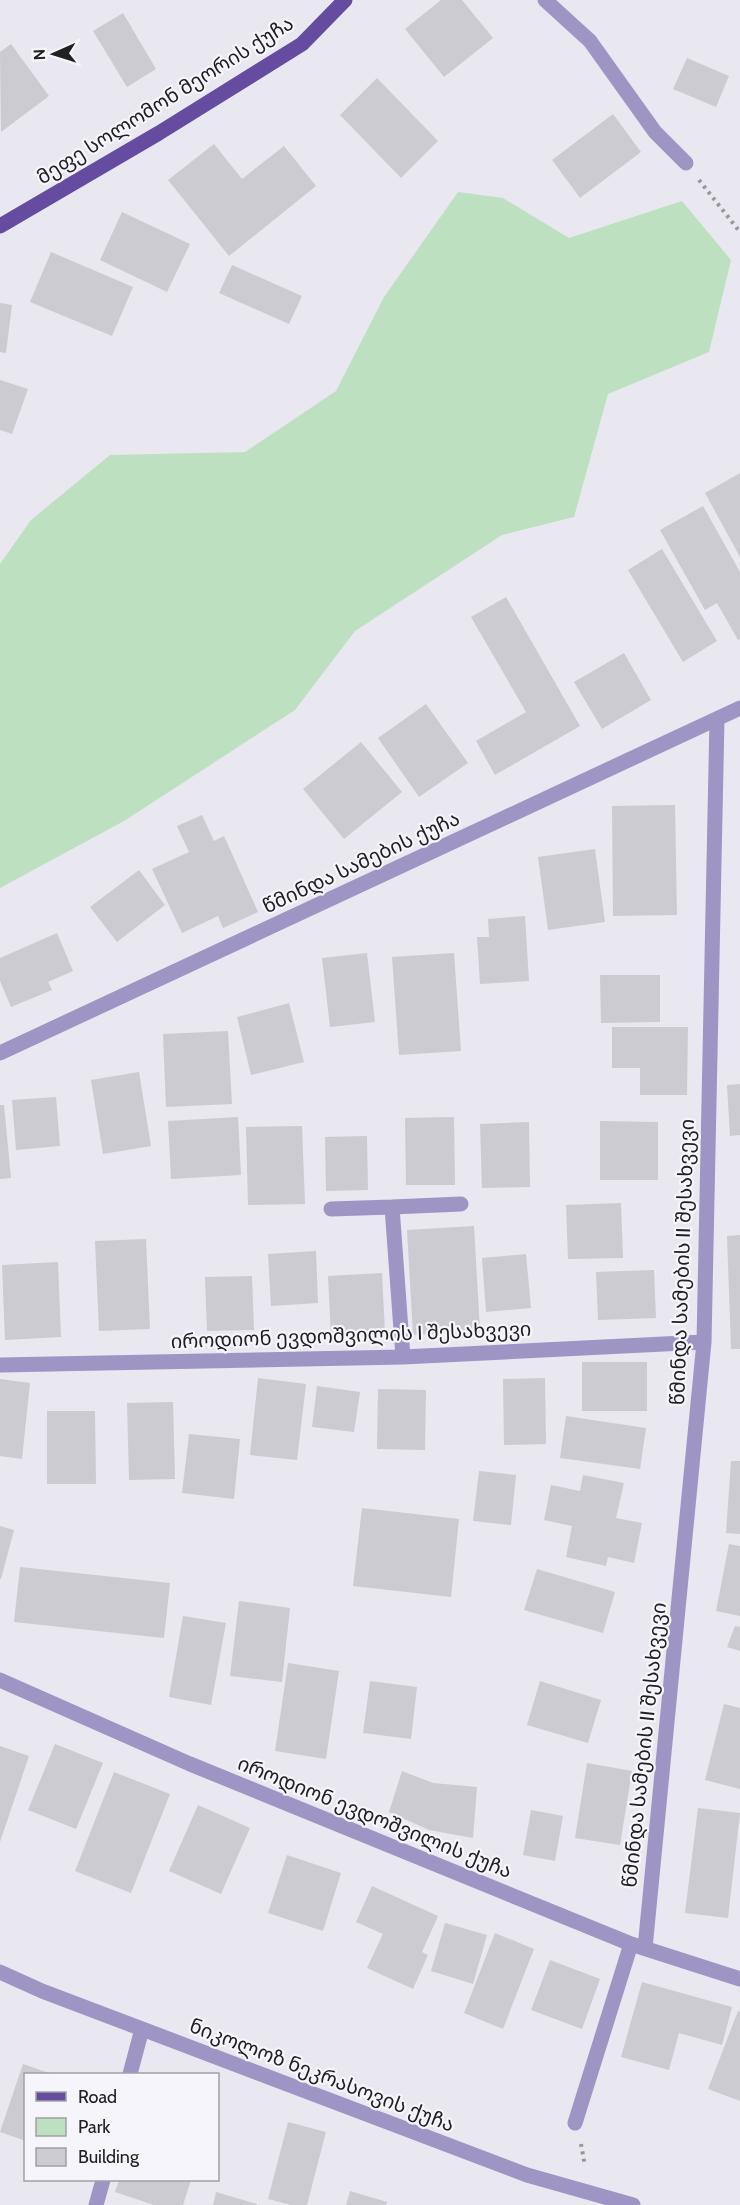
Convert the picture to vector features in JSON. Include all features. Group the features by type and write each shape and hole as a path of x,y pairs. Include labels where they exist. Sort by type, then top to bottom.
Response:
{"main road":[{"name":"მეფე სოლომონ მეორის ქუჩა","path":"0,226 159,133 302,44 345,0"}],"street":[{"path":"545,0 590,41 655,132 686,163"},
{"name":"წმინდა სამების ქუჩა","path":"0,1053 740,708"},
{"name":"წმინდა სამების II შესახვევი","path":"575,2123 638,1946 704,1342 717,719"},
{"path":"331,1209 461,1204"},
{"path":"392,1207 403,1357"},
{"name":"იროდიონ ევდოშვილის I შესახვევი","path":"0,1365 403,1357 704,1342"},
{"name":"იროდიონ ევდოშვილის ქუჩა","path":"0,1680 190,1764 638,1946 740,1979"},
{"name":"ნიკოლოზ ნეკრასოვის ქუჩა","path":"0,1972 42,1991 584,2198 633,2205"},
{"path":"130,2073 142,2029"},
{"path":"96,2205 103,2181"}],"path":[{"path":"686,163 740,232"},
{"path":"575,2123 584,2153 584,2198"}],"green space":[{"path":"458,192 503,198 569,238 682,201 731,260 709,352 608,394 574,517 502,535 355,631 295,710 124,821 0,888 0,564 31,520 110,455 245,452 336,391 384,297"}],"building":[{"path":"441,0 462,0 493,38 444,77 405,29"},
{"path":"123,13 156,69 127,87 93,31"},
{"path":"11,44 49,96 1,132 0,52"},
{"path":"687,58 729,76 716,107 673,89"},
{"path":"377,78 438,141 401,178 340,115"},
{"path":"613,114 641,152 580,198 552,160"},
{"path":"214,144 242,179 284,146 316,186 229,256 168,180"},
{"path":"122,212 190,244 167,292 100,260"},
{"path":"51,252 133,287 112,336 30,302"},
{"path":"232,265 302,296 289,324 219,293"},
{"path":"0,303 12,305 6,353 0,352"},
{"path":"0,380 28,389 12,434 0,430"},
{"path":"740,473 740,557 705,493"},
{"path":"703,506 740,572 740,639 738,640 717,603 705,610 660,530"},
{"path":"662,549 717,641 683,662 628,570"},
{"path":"506,597 580,726 495,775 476,741 526,712 471,617"},
{"path":"624,653 651,700 602,729 574,682"},
{"path":"426,704 468,763 419,797 378,738"},
{"path":"361,742 402,792 344,839 303,789"},
{"path":"675,805 677,915 613,916 612,806"},
{"path":"202,815 214,841 224,836 258,912 223,928 218,916 182,933 152,869 189,852 177,826"},
{"path":"595,849 605,922 548,930 538,857"},
{"path":"139,870 165,905 117,942 90,907"},
{"path":"525,916 529,981 480,984 477,937 489,937 488,919"},
{"path":"57,933 73,971 48,982 52,990 11,1007 0,981 0,958"},
{"path":"367,953 375,1022 330,1027 322,958"},
{"path":"454,953 461,1051 399,1055 392,957"},
{"path":"600,975 660,975 660,1022 601,1023"},
{"path":"289,1003 304,1062 251,1075 237,1017"},
{"path":"612,1027 688,1027 687,1095 640,1095 640,1068 612,1068"},
{"path":"228,1031 232,1104 166,1107 163,1034"},
{"path":"139,1072 151,1146 103,1154 91,1080"},
{"path":"740,1084 740,1135 730,1136 727,1085"},
{"path":"56,1097 60,1146 16,1150 12,1100"},
{"path":"0,1105 4,1105 11,1178 0,1179"},
{"path":"238,1117 241,1175 171,1179 168,1121"},
{"path":"454,1117 455,1185 406,1185 405,1118"},
{"path":"600,1121 658,1122 658,1180 600,1180"},
{"path":"529,1122 530,1187 482,1188 480,1124"},
{"path":"302,1126 305,1204 248,1205 246,1127"},
{"path":"367,1136 368,1190 326,1191 325,1137"},
{"path":"621,1203 623,1258 568,1259 566,1205"},
{"path":"474,1226 480,1331 413,1335 407,1230"},
{"path":"740,1235 740,1349 731,1349 727,1236"},
{"path":"146,1239 150,1329 99,1331 95,1241"},
{"path":"316,1251 318,1303 271,1306 268,1254"},
{"path":"526,1254 531,1308 486,1312 482,1258"},
{"path":"58,1262 61,1337 5,1340 2,1265"},
{"path":"654,1270 656,1318 598,1320 596,1272"},
{"path":"382,1273 385,1332 331,1335 328,1276"},
{"path":"252,1276 254,1330 207,1331 205,1277"},
{"path":"582,1362 647,1362 647,1411 582,1411"},
{"path":"258,1378 306,1384 297,1460 250,1455"},
{"path":"545,1378 546,1444 504,1445 503,1379"},
{"path":"0,1379 30,1383 22,1459 0,1456"},
{"path":"317,1386 360,1392 354,1432 312,1427"},
{"path":"378,1389 426,1390 425,1450 377,1449"},
{"path":"173,1402 175,1479 129,1480 127,1403"},
{"path":"47,1411 95,1411 96,1484 47,1484"},
{"path":"566,1416 646,1428 640,1469 560,1458"},
{"path":"189,1434 240,1439 234,1499 182,1493"},
{"path":"731,1461 740,1461 740,1534 726,1533"},
{"path":"479,1471 516,1475 511,1525 473,1521"},
{"path":"583,1475 624,1483 616,1518 642,1523 634,1563 608,1557 606,1566 566,1557 572,1526 544,1520 551,1485 580,1491"},
{"path":"362,1508 459,1519 451,1597 353,1586"},
{"path":"0,1526 14,1530 1,1579 0,1579"},
{"path":"729,1544 740,1546 740,1616 716,1611"},
{"path":"20,1567 170,1583 164,1638 14,1622"},
{"path":"537,1569 615,1592 603,1633 524,1610"},
{"path":"239,1601 290,1608 282,1682 230,1676"},
{"path":"183,1616 226,1623 211,1705 169,1697"},
{"path":"735,1626 740,1627 740,1651 727,1647"},
{"path":"288,1663 339,1671 326,1759 275,1751"},
{"path":"370,1681 417,1687 411,1739 363,1733"},
{"path":"540,1681 601,1700 588,1743 527,1725"},
{"path":"724,1704 740,1708 740,1789 705,1780"},
{"path":"55,1744 103,1763 76,1829 28,1810"},
{"path":"0,1746 29,1756 0,1842"},
{"path":"587,1763 632,1771 620,1845 575,1838"},
{"path":"402,1771 433,1783 477,1787 473,1838 429,1830 389,1812"},
{"path":"114,1772 170,1794 131,1893 75,1871"},
{"path":"198,1805 250,1828 221,1894 169,1871"},
{"path":"698,1808 740,1813 728,1918 685,1913"},
{"path":"531,1810 563,1816 555,1861 523,1855"},
{"path":"287,1855 341,1873 323,1931 268,1913"},
{"path":"372,1886 438,1916 422,1952 428,1955 413,1989 367,1968 383,1934 356,1922"},
{"path":"445,1923 487,1935 473,1984 431,1971"},
{"path":"495,1933 534,1949 503,2029 464,2013"},
{"path":"550,1960 600,1979 582,2029 531,2010"},
{"path":"642,1982 732,2007 722,2045 679,2033 669,2070 621,2057"},
{"path":"738,2011 740,2012 740,2101 708,2089"},
{"path":"23,2064 49,2073 24,2073 24,2140 0,2132"},
{"path":"288,2122 326,2132 307,2205 291,2205 268,2199"},
{"path":"119,2181 191,2181 183,2205 154,2205 115,2192"},
{"path":"350,2191 387,2202 386,2205 346,2205"},
{"path":"216,2192 257,2204 257,2205 213,2205"}]}
